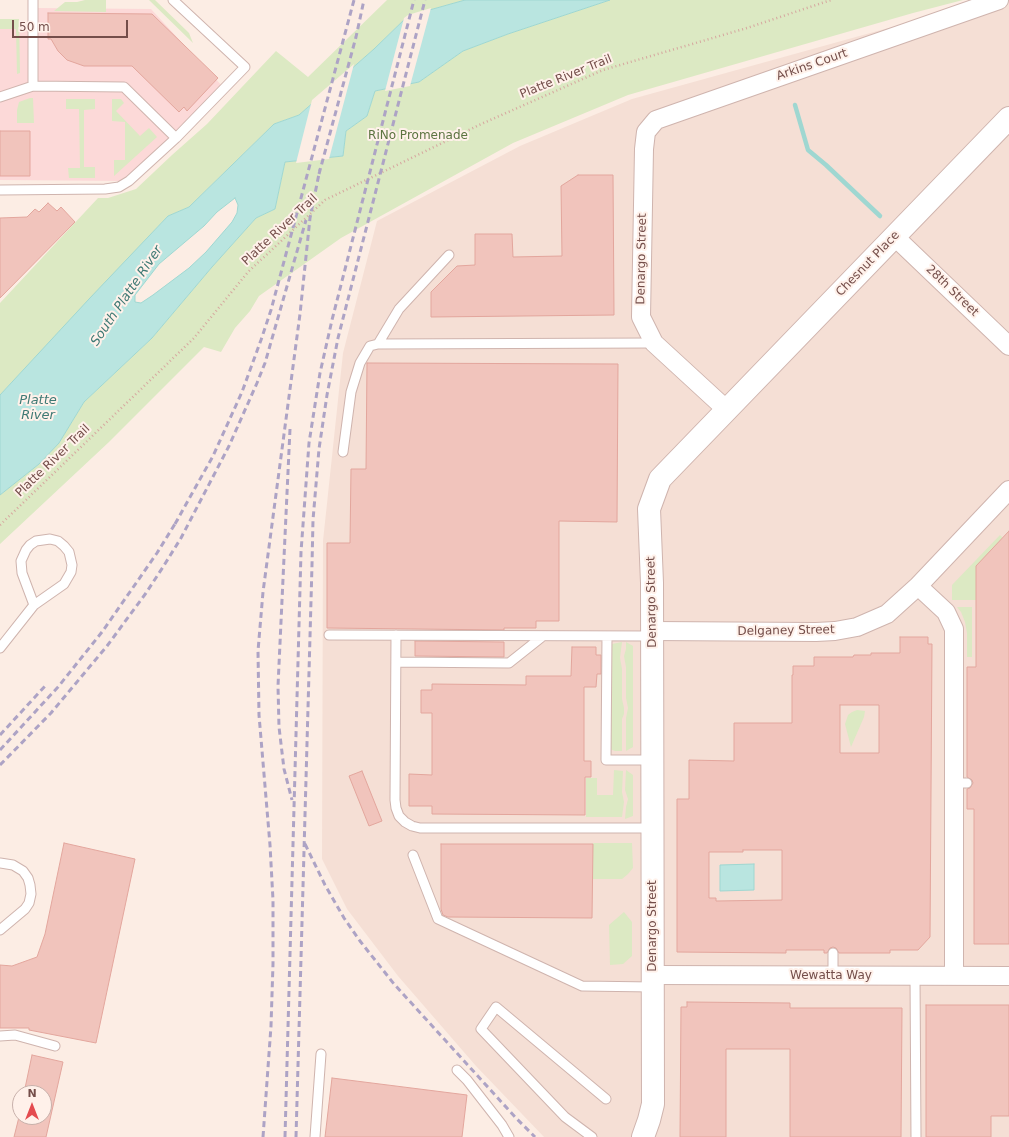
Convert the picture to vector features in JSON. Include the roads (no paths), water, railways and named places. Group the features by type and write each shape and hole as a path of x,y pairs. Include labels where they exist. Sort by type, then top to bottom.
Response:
{"street":[{"name":"Arkins Court","path":"644,149 646,132 656,120 999,0"},
{"name":"Chesnut Place","path":"728,411 1009,118"},
{"name":"Denargo Street","path":"644,149 640,317 654,343 728,411 709,427 660,479 650,509 652,634 653,1104 646,1128"},
{"name":"28th Street","path":"895,237 1009,346"},
{"name":"Delganey Street","path":"652,634 835,631 857,627 887,614 918,586 1009,490"},
{"path":"918,586 946,612 954,629 960,783 954,976"},
{"name":"Wewatta Way","path":"653,981 833,976 1009,976"}],"lane":[{"path":"33,0 33,86"},
{"path":"0,190 105,189 119,187 129,181 176,138 245,67 172,0"},
{"path":"0,97 33,86 124,87 176,138"},
{"path":"378,344 399,309 449,255"},
{"path":"343,452 351,392 360,363 370,346 378,344 654,343"},
{"path":"0,648 34,605 64,584 71,572 72,565 69,552 58,541 50,539 36,541 30,544 22,555 22,573 34,605"},
{"path":"329,635 607,636 652,634"},
{"path":"396,635 395,800 399,816 405,822 420,828 652,828"},
{"path":"396,662 509,663 543,636"},
{"path":"607,636 606,760 652,760"},
{"path":"413,855 438,919 582,986 653,981"},
{"path":"0,864 13,865 22,871 28,878 31,894 29,903 25,909 0,930"},
{"path":"833,952 833,976"},
{"path":"915,976 916,1137"},
{"path":"592,1137 565,1117 481,1029 496,1007 606,1099"},
{"path":"0,1036 15,1035 55,1046"},
{"path":"315,1137 321,1054"},
{"path":"457,1070 467,1080 502,1125 509,1137"}],"water":[{"name":"Platte River","path":"465,0 610,0 508,34 463,51 419,82 375,91 367,116 346,131 343,156 285,162 275,209 256,218 152,338 84,402 59,443 39,464 0,495 0,395 168,216 189,207 274,124 299,115 374,49 408,16","holes":["235,198 238,205 237,213 232,222 206,252 189,268 153,295 141,303 135,302 135,295 159,264 204,226 217,212"]},
{"path":"754,864 754,890 720,891 720,865"}],"waterway":[{"path":"795,105 808,150 880,216"}],"railway":[{"path":"175,524 213,456 242,392 261,340 271,310 354,0"},
{"path":"319,174 356,37 364,0"},
{"path":"285,1137 301,552 309,443 320,373 332,320 414,0"},
{"path":"296,1137 313,520 319,449 327,395 338,338 425,0"},
{"path":"263,1137 271,1026 273,900 259,715 258,651 263,592 300,314 310,218 320,169"},
{"path":"0,765 51,713 107,646 146,593 181,538 229,446 265,363 306,220"},
{"path":"290,429 278,686 279,727 284,769 292,800"},
{"path":"0,750 58,687 102,632 157,553 178,519"},
{"path":"0,735 46,685"},
{"path":"305,844 325,885 344,918 360,941 394,984 535,1137"}],"park label":[{"name":"RiNo Promenade","path":"418,136"}],"water label":[{"name":"South Platte River","path":"127,296"}]}
